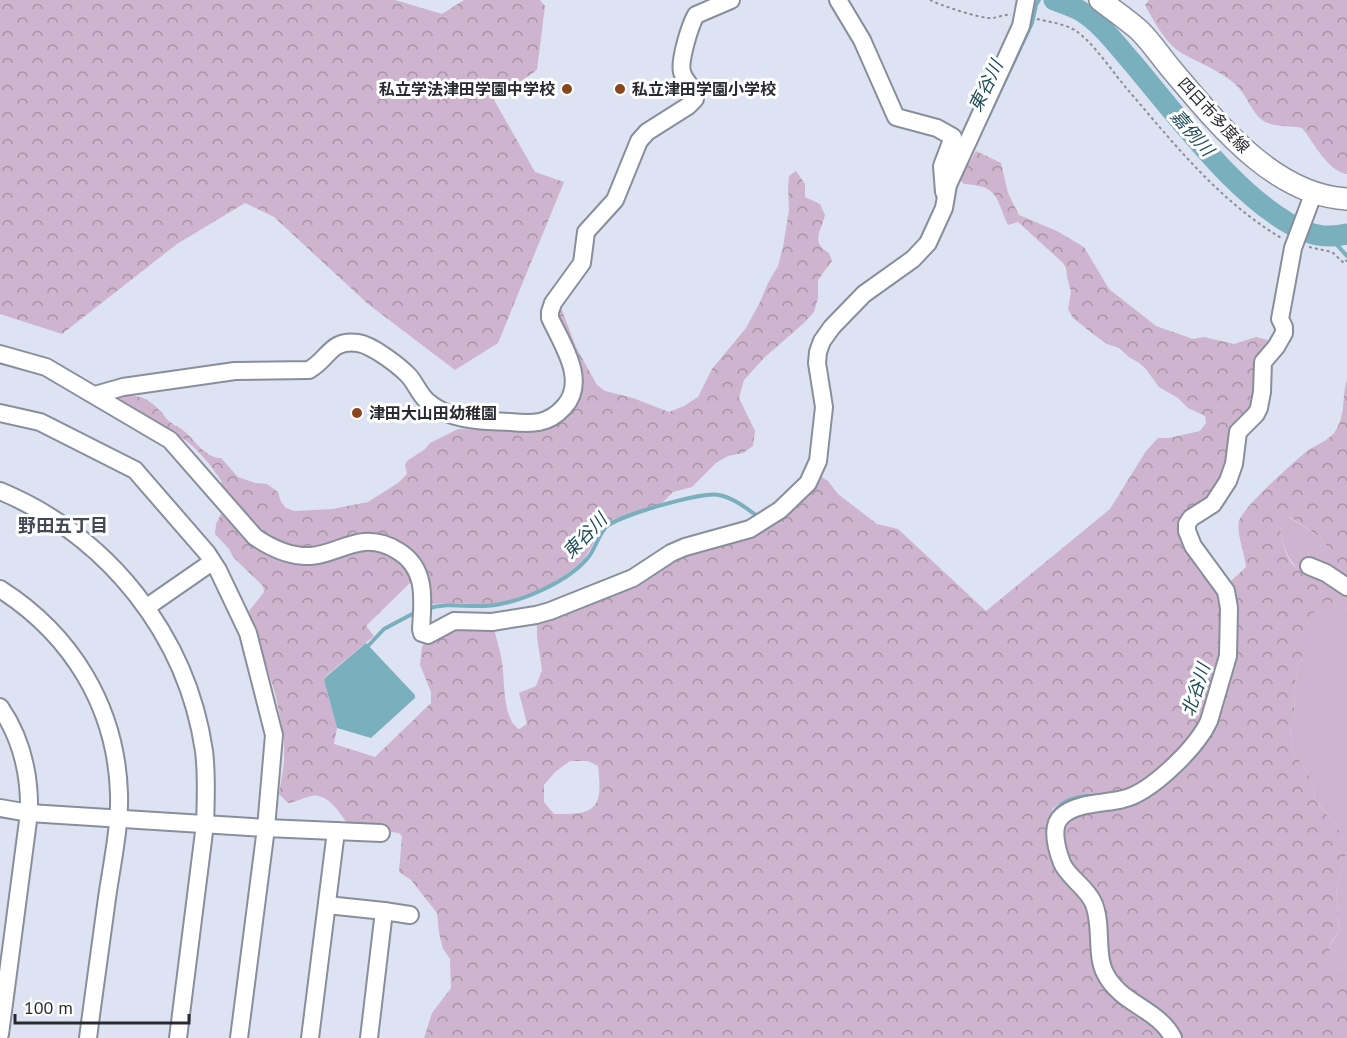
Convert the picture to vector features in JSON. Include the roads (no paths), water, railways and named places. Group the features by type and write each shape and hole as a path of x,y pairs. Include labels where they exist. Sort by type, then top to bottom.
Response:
{"main road":[{"name":"四日市多度線","path":"1100,0 1140,31 1232,138 1253,157 1287,180 1311,201 1347,199"}],"street":[{"path":"95,395 123,387 235,370 309,370 319,363 333,347 344,343 359,343 370,347 409,376 427,401 445,412 474,420 535,424 556,415 566,405 574,387 572,366 550,318 553,303 582,263 586,232 615,200 639,141 647,132 688,106 695,99 693,89 683,76 682,65 692,21 696,15 731,0"},
{"path":"838,0 862,40 896,117 937,128 952,137 942,166 941,176 945,195"},
{"path":"0,354 46,367 170,440 255,537 266,544 294,555 309,556 324,554 361,542 376,542 389,545 402,553 413,563 418,572 423,607 422,633 428,635 453,621 492,622 536,615 633,578 671,553 685,547 750,528 780,510 808,483 818,461 824,407 817,363 822,341 832,327 864,294 913,259 928,243 944,208 948,184 1025,7"},
{"path":"1173,1038 1163,1023 1130,1001 1104,972 1098,920 1093,903 1080,883 1063,866 1056,844 1056,829 1061,816 1074,809 1126,799 1156,780 1183,755 1209,721 1228,656 1229,609 1226,591 1193,546 1187,531 1187,524 1191,518 1213,504 1224,490 1234,464 1238,432 1256,414 1262,392 1263,362 1284,333 1280,319 1311,201"},
{"path":"0,413 40,422 135,470 212,562 248,633 274,735 266,828 240,1038"},
{"path":"0,491 29,504 80,537 123,577 147,607 173,652 196,714 206,775 205,824 178,1038"},
{"path":"147,607 212,562"},
{"path":"1309,566 1326,573 1347,587"},
{"path":"0,589 37,616 70,651 92,684 105,716 111,740 118,778 118,818 88,1038"},
{"path":"0,707 12,727 23,754 30,791 0,1034"},
{"path":"0,808 29,813 266,828 381,832"},
{"path":"310,1038 336,831"},
{"path":"327,905 410,915"},
{"path":"369,1038 384,911"}],"water":[{"path":"366,643 415,695 415,698 371,738 337,728 324,680"}],"waterway":[{"name":"東谷川","path":"988,117 1032,23 1039,0"},
{"name":"嘉例川","path":"1054,0 1079,10 1101,27 1212,157 1259,202 1283,220 1307,232 1327,236 1347,234"},
{"path":"1334,237 1337,245 1347,256"},
{"name":"東谷川","path":"426,609 449,605 492,605 514,601 535,593 562,579 580,566 590,555 601,533 613,522 661,505 696,497 719,495 735,501 759,517"},
{"name":"北谷川","path":"1192,558 1207,578"},
{"name":"東谷川","path":"368,646 384,629 416,612"},
{"name":"北谷川","path":"1051,818 1054,812 1067,801 1091,796"}],"place":[{"name":"私立学法津田学園中学校","path":"567,89"},
{"name":"私立津田学園小学校","path":"620,89"},
{"name":"津田大山田幼稚園","path":"357,413"}],"district":[{"name":"野田五丁目","path":"63,526"}]}
